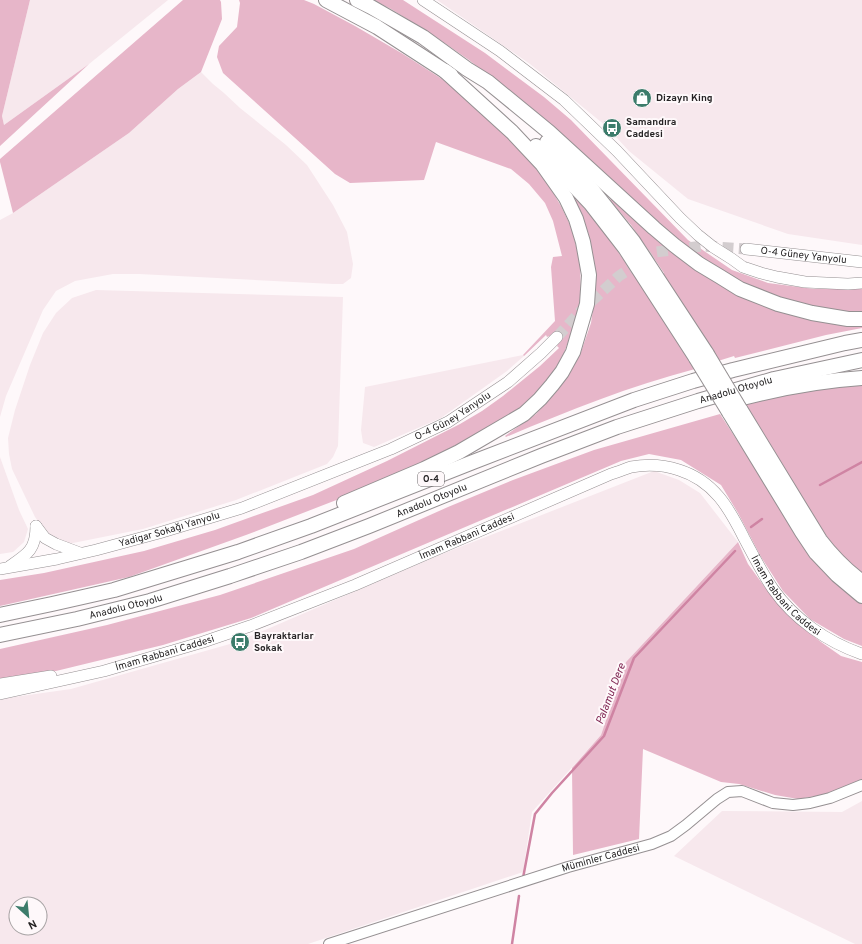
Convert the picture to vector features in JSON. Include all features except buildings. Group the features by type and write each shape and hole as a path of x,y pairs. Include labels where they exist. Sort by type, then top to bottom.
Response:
{"highway":[{"path":"326,0 377,27 471,88 549,158 590,204 625,248 701,356"},
{"path":"357,0 423,37 467,69 488,82 549,132 654,228 699,264 740,289 778,304 812,313 848,319 862,319"},
{"path":"467,69 542,137 590,187 633,241 734,411 802,532 816,553 836,575 862,596"},
{"path":"114,590 236,546 424,470 459,452 524,414 544,394 562,372 573,352 587,304 589,275 583,242 576,219 566,198 542,164 512,132 445,71"},
{"name":"Anadolu Otoyolu","path":"0,615 114,590 238,552 304,529 634,400 733,370 862,340"},
{"name":"Anadolu Otoyolu","path":"0,635 77,619 150,601 230,576 301,552 369,526 540,456 617,427 774,379 862,360"},
{"path":"540,456 743,398 790,387 862,378"},
{"path":"734,411 820,540 833,557 862,582"}],"main road":[{"path":"423,0 500,50 564,100 618,151 680,218 708,243 744,267 761,273 805,282 848,284 862,283"},
{"name":"O-4 Güney Yanyolu","path":"746,249 862,262"},
{"name":"O-4 Güney Yanyolu","path":"334,472 392,449 448,422 508,382 557,337"},
{"name":"İmam Rabbani Caddesi","path":"0,694 104,671 203,642 268,619 355,585 611,474 631,467 644,466 658,466 678,470 698,478 716,493 734,518 773,589 782,600 806,624 817,632 834,642 862,654"},
{"name":"Yadigar Sokağı Yanyolu","path":"4,569 80,553 159,533 242,508 334,472"},
{"path":"4,569 27,553 33,546 36,537 36,526 45,538 80,553"},
{"path":"0,684 45,677 104,671"}],"street":[{"name":"Müminler Caddesi","path":"329,944 568,867 652,844 671,836 728,792 742,791 773,803 793,805 830,798 862,785"}],"shaded area":[{"path":"0,0 30,0 2,116 4,125 89,64 0,146"},
{"path":"30,0 168,0 89,64 4,125 2,116"},
{"path":"183,0 220,0 221,2 222,19 201,72 178,89 129,133 13,213 0,159"},
{"path":"239,0 304,0 355,26 403,54 456,88 531,162 550,187 562,208 572,229 580,263 581,300 563,356 538,393 508,418 449,452 370,487 246,535 129,577 0,606 0,580 44,573 144,551 215,530 313,495 387,461 460,424 482,411 540,366 559,348 557,346 559,342 552,335 547,337 546,335 524,356 523,355 555,321 551,267 553,257 562,256 553,221 545,203 529,184 511,169 436,142 424,180 350,183 335,174 223,73 217,57 219,46 237,27 240,3"},
{"path":"373,0 403,0 485,53 544,97 571,120 688,240 732,270 768,283 814,289 862,287 862,315 799,305 724,275 671,234 510,93 469,60 433,35 391,9"},
{"path":"437,0 862,0 862,245 788,234 688,199 629,151 606,126 530,64"},
{"path":"201,72 240,108 286,145 307,165 333,205 347,232 353,264 351,278 343,284 333,284 113,274 75,281 56,291 43,310 6,396 0,417 0,220 13,213 129,133 178,89"},
{"path":"570,191 604,232 640,283 695,369 623,391 506,437 505,436 536,414 560,386 581,352 591,323 596,289 596,274 588,232"},
{"path":"612,198 659,242 701,273 862,324 862,328 826,335 735,358 734,356 718,361 663,274 664,273 631,225 610,200"},
{"path":"96,290 343,297 338,446 333,457 327,464 236,500 143,529 68,544 46,533 35,517 12,469 8,438 15,410 30,365 43,333 56,313 72,298"},
{"path":"524,356 507,371 441,418 374,447 363,443 361,430 365,387"},
{"path":"862,384 862,576 837,551 822,532 744,404 807,391"},
{"path":"720,414 808,550 862,602 862,646 844,639 810,619 783,591 761,557 738,513 721,485 681,460 649,454 621,461 251,618 163,645 56,671 0,679 0,649 107,625 220,595 354,549 513,480 594,450"},
{"path":"0,457 19,510 28,529 24,542 13,552 0,554"},
{"path":"654,471 679,480 700,493 738,542 626,662 601,735 532,812 523,872 308,944 0,944 0,699 71,689 237,642 437,556"},
{"path":"738,542 748,564 767,590 795,621 841,656 862,662 862,781 822,795 798,799 775,795 739,784 721,782 643,749 639,839 573,855 572,768 601,735 626,662"},
{"path":"862,801 862,944 855,944 674,856 722,811 842,812"}],"waterway":[{"name":"Palamut Dere","path":"820,485 862,462"},
{"name":"Palamut Dere","path":"751,527 762,519"},
{"name":"Palamut Dere","path":"523,878 535,814 604,736 634,658 735,551"},
{"name":"Palamut Dere","path":"512,944 519,896"}],"tunnel":[{"path":"557,337 580,312 619,276 656,252 702,246 746,249"}],"place":[{"name":"Dizayn King","path":"642,98"},
{"name":"Samandıra Caddesi","path":"612,128"},
{"name":"Bayraktarlar Sokak","path":"240,642"}]}
